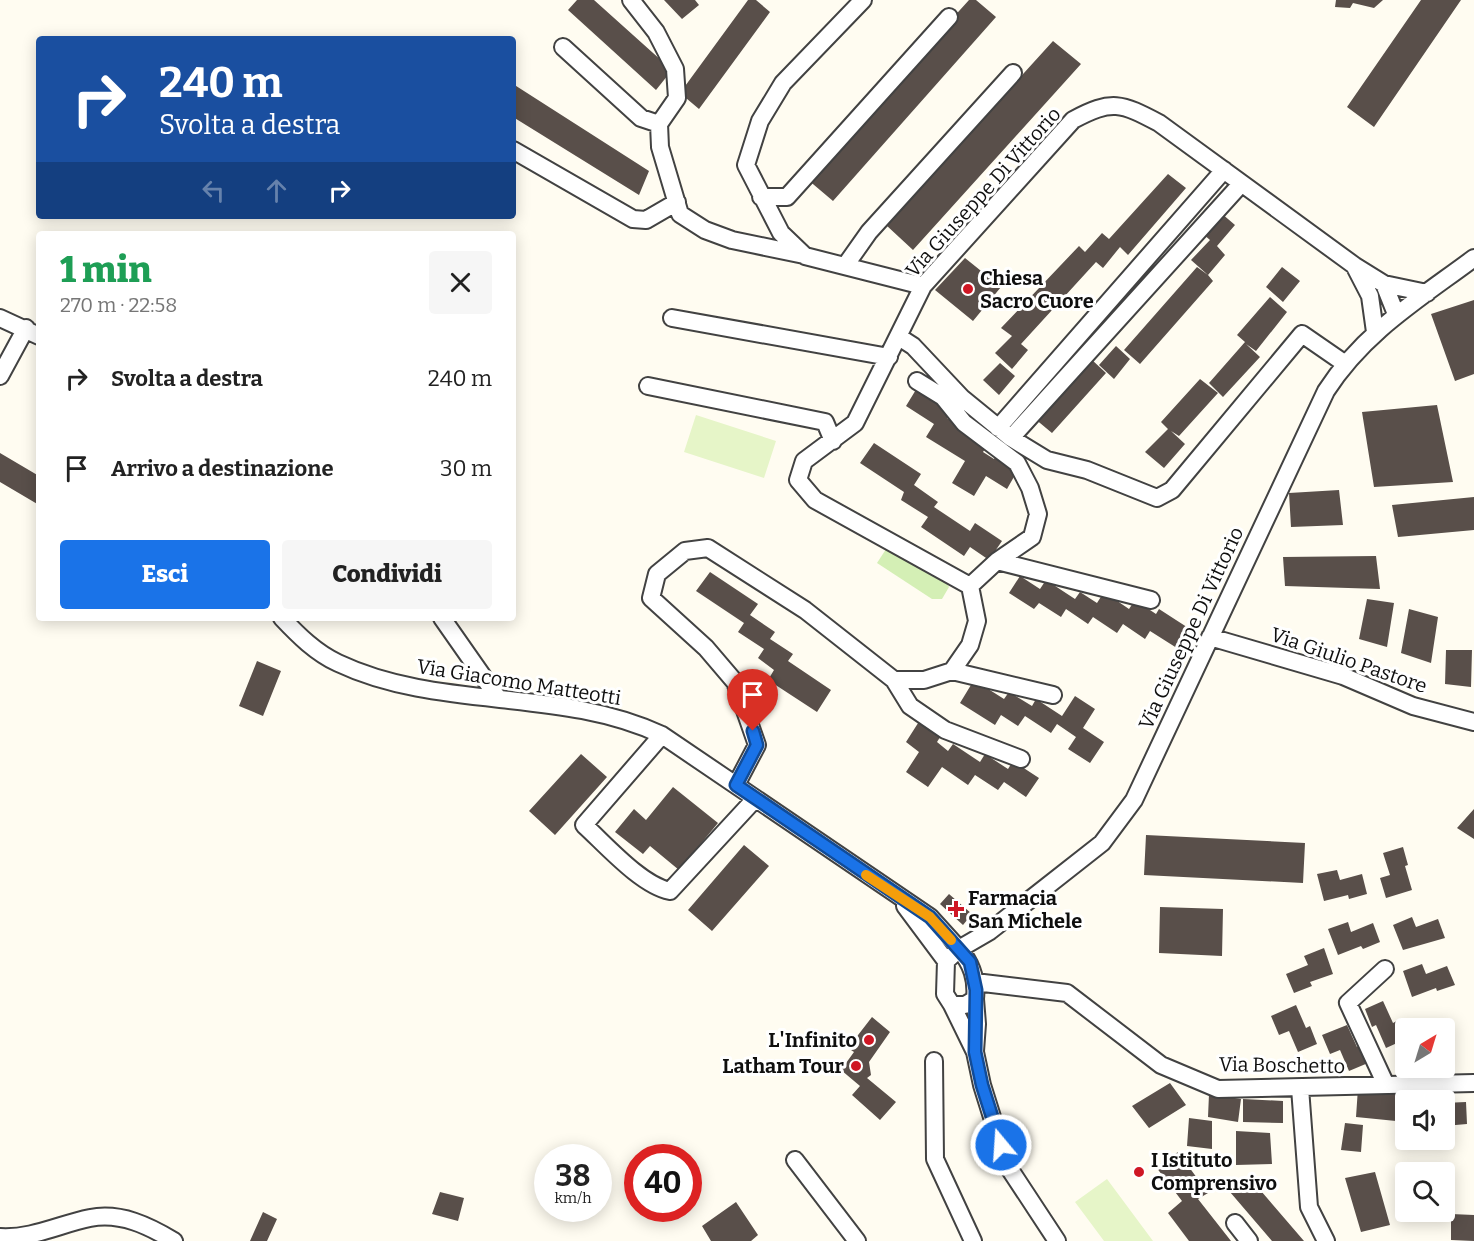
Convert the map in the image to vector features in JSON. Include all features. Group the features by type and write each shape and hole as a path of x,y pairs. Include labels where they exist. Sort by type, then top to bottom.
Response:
{"street":[{"path":"631,0 656,32 675,69 677,98 659,124 660,147 680,214 705,230 732,240 922,286"},
{"path":"805,256 781,233 760,197 746,165 760,121 783,83 863,0"},
{"path":"760,197 787,197 950,17"},
{"path":"563,47 641,118 659,124"},
{"path":"845,266 869,232 1013,73"},
{"name":"Via Giuseppe Di Vittorio","path":"970,586 815,500 798,480 804,461 855,423 922,286 1073,120 1099,107 1129,108 1159,123 1355,266 1384,284 1427,293"},
{"path":"516,152 633,219 646,220 677,202"},
{"path":"1004,433 1224,170"},
{"path":"1004,433 1241,184"},
{"path":"1375,332 1396,314 1474,258"},
{"name":"Via Giuseppe Di Vittorio","path":"958,949 982,936 1102,843 1134,800 1326,391 1344,363 1375,332 1370,296 1355,266"},
{"path":"1384,284 1396,314"},
{"name":"Via Giuseppe Di Vittorio","path":"1370,296 1396,314"},
{"path":"0,318 32,332 0,376"},
{"path":"672,318 889,357"},
{"path":"899,337 913,346 962,398 1004,433 1047,460 1087,470 1157,498 1172,490 1302,334 1344,363"},
{"path":"917,381 943,397 964,423 1017,463 1030,488 1038,514 1032,537 997,561 970,586 977,621 969,645 952,671"},
{"path":"648,386 825,422 833,441"},
{"path":"736,785 757,745 735,682 706,648 651,598 657,574 685,550 708,548 805,610 894,680 910,706 945,730 1021,759"},
{"path":"997,561 1151,600"},
{"name":"Via Giacomo Matteotti","path":"285,621 301,639 337,663 386,682 578,710 642,726 662,735 930,917 970,962 975,981 977,1024 975,1052"},
{"path":"444,621 498,698"},
{"name":"Via Giulio Pastore","path":"1210,637 1343,676 1413,706 1474,722"},
{"path":"894,680 924,680 952,671 1053,695"},
{"path":"662,735 584,825 628,865 660,889 670,891 755,799"},
{"name":"Via Giacomo Matteotti","path":"897,896 945,962 945,994 975,1052 982,1085 1007,1165 1057,1241"},
{"name":"Via Giuseppe Di Vittorio","path":"970,962 982,936"},
{"path":"945,962 958,949"},
{"path":"1385,969 1348,1003 1386,1085"},
{"name":"Via Boschetto","path":"975,981 1067,993 1161,1065 1218,1089 1474,1083"},
{"path":"952,1005 965,1005 975,999"},
{"path":"934,1061 935,1159 973,1241"},
{"path":"1300,1088 1309,1207 1326,1241"},
{"path":"795,1160 857,1241"},
{"path":"0,1237 19,1238 93,1218 123,1219 147,1225 174,1241"},
{"path":"1235,1223 1249,1241"}],"green space":[{"path":"696,415 776,441 764,478 684,452"},
{"path":"890,543 945,580 949,587 942,599 932,599 877,563"},
{"path":"1107,1179 1153,1241 1104,1241 1075,1202"}],"building":[{"path":"577,0 594,0 672,70 656,90 568,10"},
{"path":"664,0 695,0 699,5 682,19"},
{"path":"748,0 756,0 770,12 699,109 680,93"},
{"path":"969,0 976,0 996,17 833,201 807,179"},
{"path":"1336,0 1383,0 1374,8 1353,3 1350,8 1335,7"},
{"path":"1421,0 1461,0 1374,127 1347,107"},
{"path":"1053,41 1081,64 913,250 886,225"},
{"path":"516,86 649,171 639,195 516,119"},
{"path":"1168,174 1186,188 1128,255 1120,247 1103,268 1096,262 1021,344 1028,350 1012,369 995,353 1012,336 1001,328 1079,246 1085,252 1102,233 1109,239"},
{"path":"1221,213 1235,225 1217,246 1225,255 1208,275 1191,260 1210,240 1203,234"},
{"name":"Chiesa Sacro Cuore","path":"965,258 1001,287 973,321 935,290"},
{"path":"1197,267 1213,281 1140,364 1124,350"},
{"path":"1282,267 1300,281 1283,302 1266,287"},
{"path":"1270,297 1287,312 1256,351 1246,344 1260,357 1223,397 1209,383 1245,342 1237,335"},
{"path":"1474,300 1474,374 1455,381 1431,314"},
{"path":"1116,346 1130,359 1114,379 1099,365"},
{"path":"1091,359 1106,373 1052,433 1034,418"},
{"path":"1000,363 1015,376 999,395 983,380"},
{"path":"1200,379 1218,393 1179,436 1171,431 1185,444 1164,468 1145,452 1168,429 1161,422"},
{"path":"917,388 950,409 947,418 988,444 983,452 994,459 997,454 1019,468 1007,489 986,476 974,496 952,483 965,461 926,437 934,424 906,406"},
{"path":"1437,405 1453,482 1374,487 1362,412"},
{"path":"874,443 921,474 914,485 938,502 934,507 970,531 975,523 1002,541 989,560 970,547 964,556 921,527 928,517 901,500 904,492 860,463"},
{"path":"0,453 36,474 36,503 0,482"},
{"path":"1339,490 1343,525 1291,527 1289,493"},
{"path":"1474,497 1474,530 1398,537 1392,505"},
{"path":"1376,556 1380,589 1285,586 1283,557"},
{"path":"710,572 758,604 750,615 775,632 770,639 793,654 788,661 831,690 817,712 768,680 774,670 758,658 764,649 738,632 744,623 696,591"},
{"path":"1020,576 1040,589 1046,580 1075,599 1080,592 1097,603 1104,592 1129,609 1135,600 1156,614 1159,609 1193,631 1180,650 1150,631 1145,639 1123,624 1117,633 1093,617 1088,624 1066,609 1061,617 1039,603 1034,609 1009,593"},
{"path":"1367,599 1394,603 1387,647 1359,639"},
{"path":"1409,609 1438,617 1431,663 1401,653"},
{"path":"1446,650 1472,650 1471,687 1445,684"},
{"path":"257,661 281,671 263,716 239,706"},
{"path":"974,680 1004,699 1009,692 1032,706 1036,699 1062,716 1075,696 1095,709 1083,728 1104,742 1090,763 1068,749 1076,737 1057,724 1051,733 1025,716 1018,726 1001,715 995,725 960,703"},
{"path":"920,720 942,734 937,742 948,751 953,744 980,762 985,754 1008,769 1013,761 1039,778 1026,797 1004,782 998,790 975,775 968,785 942,767 928,787 906,772 919,752 906,742"},
{"path":"581,754 607,777 555,835 529,811"},
{"path":"673,787 718,823 679,870 650,846 643,854 615,832 634,809 646,820"},
{"path":"1474,809 1474,839 1457,828"},
{"path":"1146,835 1305,843 1303,883 1144,875"},
{"path":"744,845 769,866 712,931 688,910"},
{"path":"1403,847 1408,865 1405,866 1412,890 1386,898 1380,878 1390,875 1383,853"},
{"path":"1337,870 1340,880 1362,874 1367,894 1349,899 1348,895 1324,901 1317,874"},
{"name":"Farmacia San Michele","path":"949,894 972,914 963,925 940,904"},
{"path":"1160,907 1223,909 1222,956 1159,953"},
{"path":"1412,917 1416,927 1438,919 1445,938 1403,950 1393,925"},
{"path":"1348,922 1351,932 1373,923 1380,942 1338,955 1328,929"},
{"path":"1324,948 1333,974 1310,982 1312,986 1294,993 1286,974 1308,965 1304,956"},
{"path":"1422,964 1426,974 1447,966 1455,985 1437,991 1436,988 1412,997 1403,971"},
{"path":"1383,1001 1393,1023 1395,1022 1395,1044 1386,1048 1376,1025 1372,1027 1365,1009"},
{"path":"1296,1005 1306,1028 1310,1026 1317,1044 1298,1052 1289,1031 1279,1035 1271,1016"},
{"path":"872,1017 890,1032 869,1062 871,1075 867,1078 896,1102 880,1120 852,1095 860,1086 841,1070 854,1052 848,1048"},
{"path":"1347,1025 1357,1047 1360,1046 1368,1063 1349,1071 1340,1050 1330,1054 1322,1035"},
{"path":"1170,1083 1186,1105 1149,1128 1132,1106"},
{"path":"1358,1088 1395,1092 1395,1121 1356,1117"},
{"path":"1209,1094 1241,1099 1238,1122 1208,1117"},
{"path":"1243,1099 1283,1101 1283,1123 1243,1122"},
{"path":"1455,1102 1466,1102 1467,1124 1455,1125"},
{"path":"1189,1118 1212,1121 1212,1149 1187,1146"},
{"path":"1345,1123 1363,1125 1361,1152 1341,1150"},
{"path":"1236,1131 1270,1133 1272,1164 1236,1165"},
{"path":"1178,1152 1208,1193 1198,1199 1231,1241 1189,1241 1168,1213 1182,1201 1156,1167"},
{"path":"1375,1172 1390,1225 1361,1232 1345,1178"},
{"path":"1249,1177 1304,1241 1272,1241 1230,1192"},
{"path":"440,1192 464,1198 458,1221 432,1214"},
{"path":"736,1202 758,1235 751,1241 711,1241 702,1226"},
{"path":"263,1212 277,1219 267,1241 250,1241"},
{"path":"1455,1214 1474,1215 1474,1241 1451,1240 1451,1222 1455,1222"}],"slow traffic":[{"path":"866,875 930,917 951,940"}],"place":[{"name":"Chiesa Sacro Cuore","path":"968,289"},
{"name":"Farmacia San Michele","path":"956,909"},
{"name":"L'Infinito","path":"869,1040"},
{"name":"Latham Tour","path":"856,1066"},
{"name":"I Istituto Comprensivo","path":"1139,1172"}],"route":[{"path":"753,731 757,745 736,785 930,917 970,962 976,990 975,1052 982,1085 1001,1145"}]}
